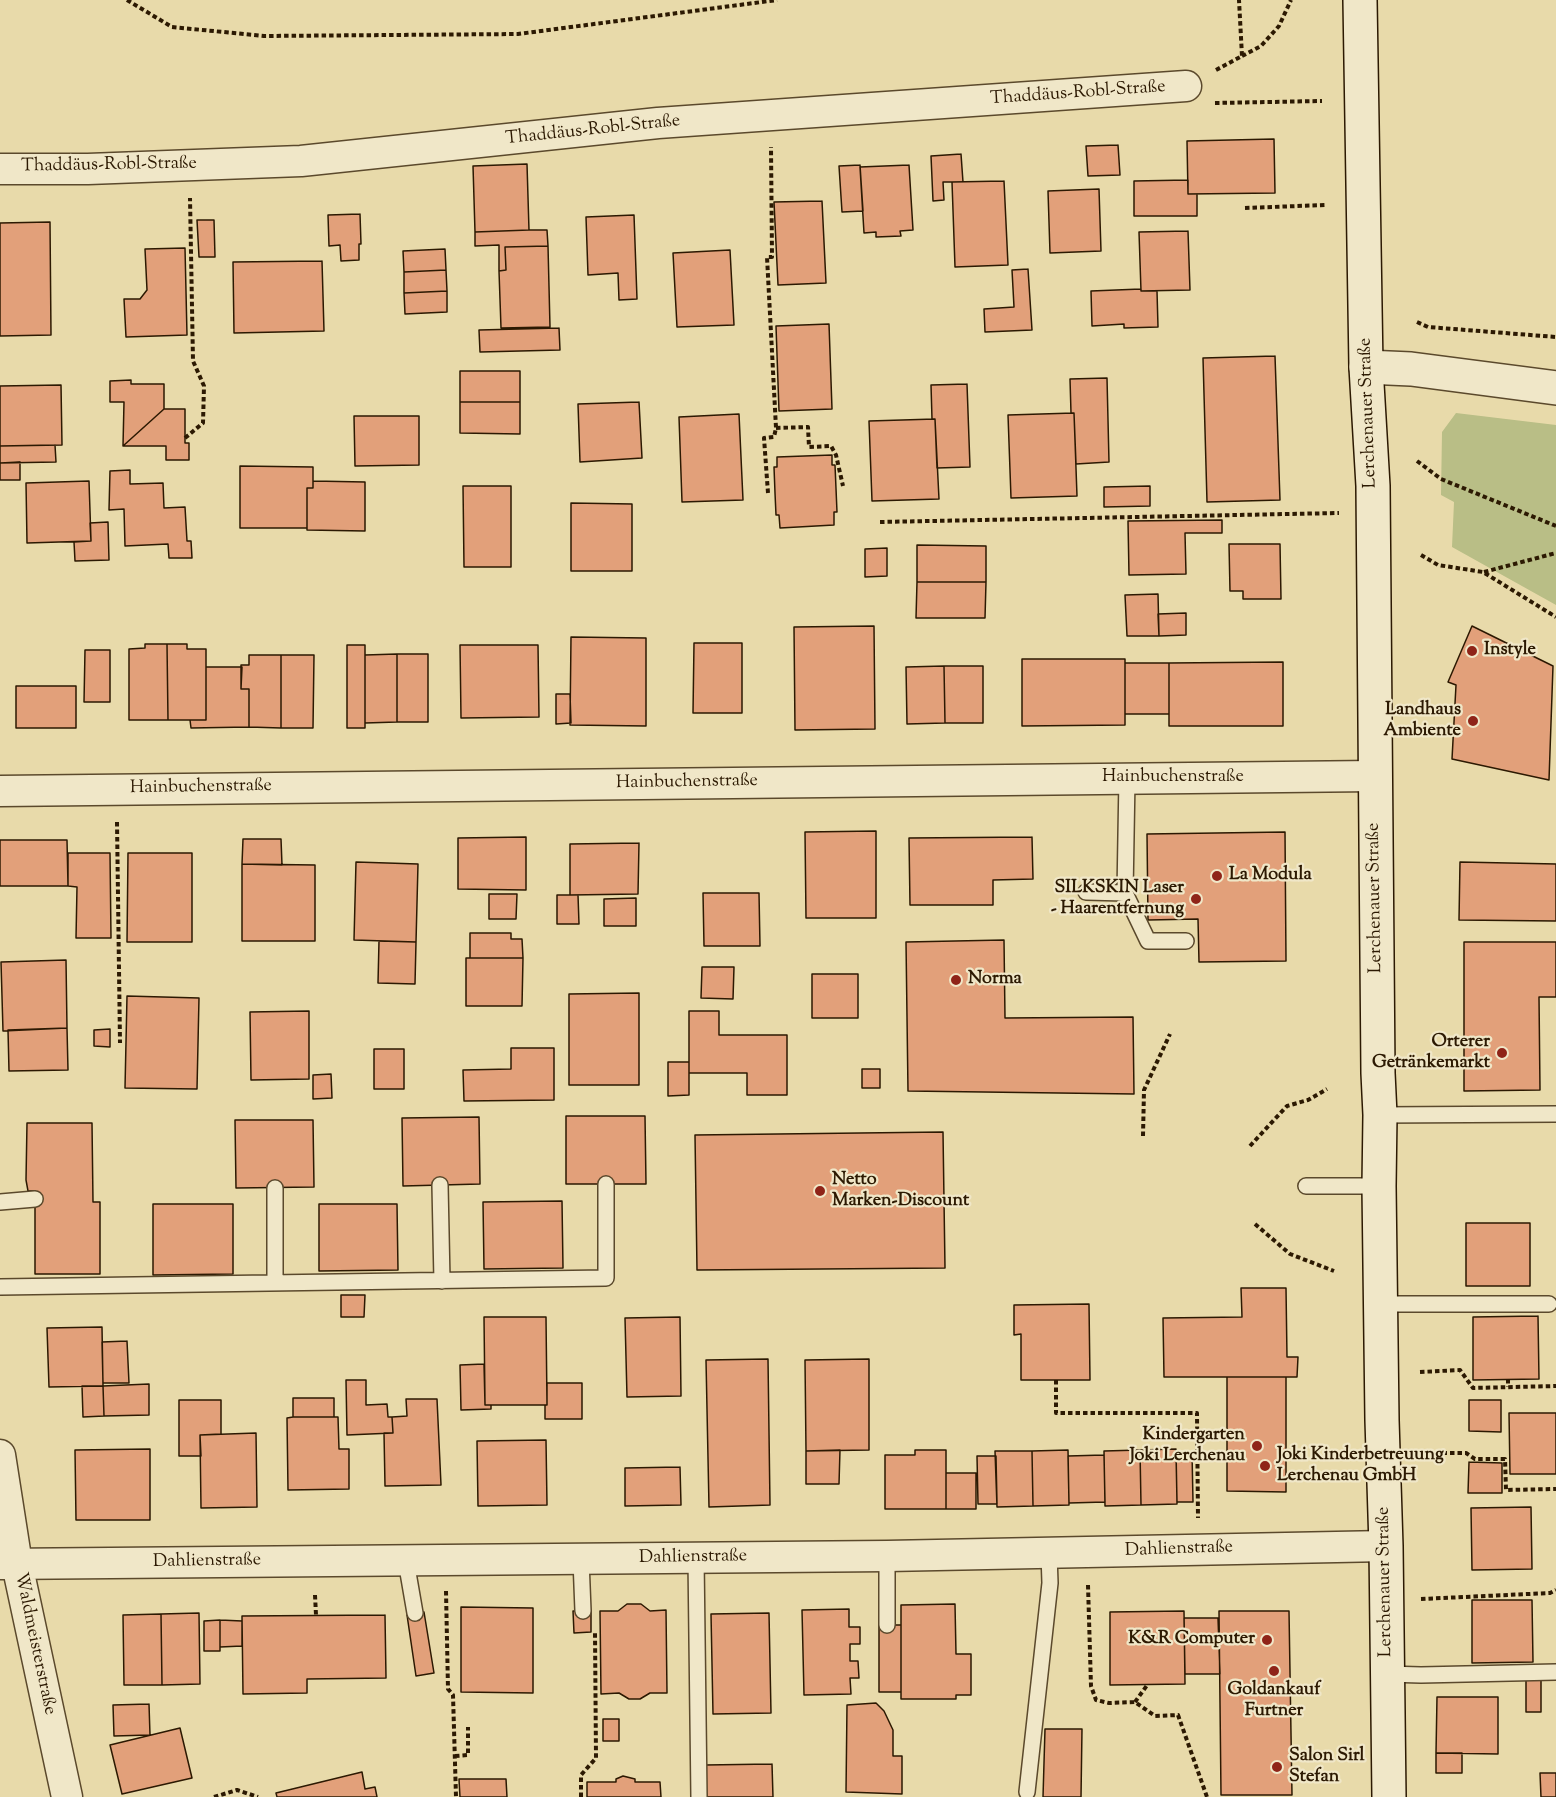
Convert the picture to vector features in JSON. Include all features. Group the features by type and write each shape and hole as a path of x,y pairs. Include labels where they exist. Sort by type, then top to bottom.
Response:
{"main road":[{"name":"Lerchenauer Straße","path":"1360,0 1366,367 1372,461 1380,1304 1389,1797"},
{"path":"1366,367 1411,369 1556,388"}],"street":[{"name":"Thaddäus-Robl-Straße","path":"0,169 88,169 301,161 658,123 1198,95"},
{"name":"Hainbuchenstraße","path":"0,791 1374,776"},
{"name":"Waldmeisterstraße","path":"0,1455 8,1564 67,1797"},
{"name":"Dahlienstraße","path":"8,1564 1049,1554 1386,1546"}],"lane":[{"path":"1127,778 1125,893 1148,941 1186,941"},
{"path":"1086,892 1125,893"},
{"path":"1380,1115 1556,1114"},
{"path":"0,1287 199,1279 275,1282 357,1276 442,1281 525,1273 606,1278 606,1184"},
{"path":"440,1185 442,1281"},
{"path":"1306,1186 1379,1186"},
{"path":"274,1188 275,1282"},
{"path":"0,1202 35,1199"},
{"path":"1380,1304 1549,1304"},
{"path":"1027,1792 1050,1583 1049,1554"},
{"path":"886,1556 887,1625"},
{"path":"696,1558 699,1797"},
{"path":"581,1560 583,1611"},
{"path":"406,1561 415,1613"},
{"path":"1387,1674 1556,1672"}],"path":[{"path":"127,0 172,27 264,36 518,34 777,0"},
{"path":"1239,0 1242,56"},
{"path":"1198,95 1242,56 1261,46 1279,26 1291,0"},
{"path":"1198,95 1322,101"},
{"path":"768,493 764,438 774,437 776,428 767,257 772,256 770,116"},
{"path":"185,438 203,423 204,386 193,361 189,165"},
{"path":"1245,208 1325,205"},
{"path":"1417,322 1428,327 1556,337"},
{"path":"776,428 808,427 809,447 831,446 837,455 843,486"},
{"path":"1417,461 1441,479 1556,526"},
{"path":"880,522 1325,512 1372,515"},
{"path":"1421,555 1438,565 1483,572 1556,554"},
{"path":"1483,572 1556,617"},
{"path":"117,789 120,1043"},
{"path":"1143,1137 1144,1090 1170,1034"},
{"path":"1250,1146 1287,1106 1308,1100 1327,1089"},
{"path":"1255,1224 1290,1254 1334,1271"},
{"path":"1420,1372 1460,1370 1473,1388 1556,1386"},
{"path":"1508,1379 1508,1387"},
{"path":"1056,1380 1056,1413 1197,1413 1198,1549"},
{"path":"1420,1453 1466,1453 1475,1459 1505,1459 1506,1490 1556,1489"},
{"path":"1087,1553 1091,1686 1096,1700 1108,1703 1135,1702 1155,1716 1178,1715 1207,1797"},
{"path":"446,1561 447,1689 453,1695 456,1797"},
{"path":"1420,1599 1550,1593 1556,1590"},
{"path":"581,1797 581,1775 596,1758 595,1629"},
{"path":"1135,1702 1148,1684"},
{"path":"455,1756 468,1755 468,1726"},
{"path":"214,1797 237,1791 258,1797"}],"green space":[{"path":"1456,413 1556,425 1556,605 1452,547 1454,502 1441,495 1442,432"}],"building":[{"path":"1274,139 1275,193 1188,194 1187,141"},
{"path":"1118,145 1120,175 1088,176 1086,146"},
{"path":"961,154 963,182 943,182 944,200 933,201 931,156"},
{"path":"527,164 529,230 475,232 473,166"},
{"path":"860,165 863,211 842,212 839,166"},
{"path":"909,165 913,230 900,231 901,236 876,237 876,232 864,233 860,167"},
{"path":"1188,180 1188,194 1197,194 1197,216 1134,216 1134,181"},
{"path":"1004,181 1008,265 955,267 952,182"},
{"path":"1099,189 1101,251 1050,253 1048,191"},
{"path":"822,201 826,283 778,285 774,202"},
{"path":"360,214 359,260 341,261 340,245 329,246 328,215"},
{"path":"634,215 637,299 619,300 618,273 588,275 586,217"},
{"path":"197,220 214,220 215,257 199,257"},
{"path":"50,222 51,335 0,336 0,223"},
{"path":"547,230 548,246 505,247 506,270 499,271 499,245 475,246 475,232"},
{"path":"1188,231 1190,290 1141,291 1139,232"},
{"path":"548,246 550,327 501,328 499,271 506,270 505,247"},
{"path":"185,248 187,335 126,337 124,299 140,299 147,290 145,249"},
{"path":"445,249 446,270 404,272 403,251"},
{"path":"730,250 734,325 677,327 673,253"},
{"path":"322,261 324,331 234,333 233,262"},
{"path":"1028,269 1032,330 985,332 984,309 1014,307 1012,270"},
{"path":"446,270 447,291 404,293 404,272"},
{"path":"1141,289 1141,291 1157,291 1158,327 1124,328 1124,324 1092,326 1091,291"},
{"path":"447,291 447,312 405,314 404,293"},
{"path":"829,324 832,409 779,411 776,326"},
{"path":"559,328 560,350 480,352 479,330"},
{"path":"1275,356 1280,500 1207,502 1203,358"},
{"path":"460,371 520,371 520,402 460,402"},
{"path":"1107,378 1109,462 1076,464 1070,379"},
{"path":"131,380 131,384 164,384 164,409 123,446 124,402 110,402 110,381"},
{"path":"967,384 970,467 937,468 931,385"},
{"path":"61,385 62,445 0,446 0,386"},
{"path":"460,402 520,402 520,434 460,433"},
{"path":"639,402 642,458 580,462 578,404"},
{"path":"164,409 185,409 185,443 189,443 189,460 166,460 166,446 123,446"},
{"path":"1074,413 1077,496 1011,498 1008,415"},
{"path":"739,414 743,500 682,502 679,417"},
{"path":"354,416 419,416 419,465 355,466"},
{"path":"935,419 939,499 872,501 869,421"},
{"path":"55,445 56,462 0,463 0,446"},
{"path":"832,455 832,465 835,465 837,512 834,512 834,525 780,528 779,515 776,515 775,493 774,467 777,467 777,457"},
{"path":"20,462 20,480 0,480 0,463"},
{"path":"240,466 313,467 313,488 307,488 307,528 240,528"},
{"path":"130,470 130,484 163,483 164,508 185,507 187,541 191,541 192,558 169,558 168,544 125,546 124,509 109,510 110,471"},
{"path":"89,481 91,541 27,543 26,483"},
{"path":"313,481 365,482 365,531 307,530 307,488 313,488"},
{"path":"463,486 511,486 511,567 464,567"},
{"path":"1150,486 1150,506 1104,507 1104,487"},
{"path":"571,503 632,504 632,571 571,571"},
{"path":"1222,520 1222,533 1185,533 1186,574 1129,575 1128,521"},
{"path":"108,522 109,560 75,561 74,542 91,541 90,523"},
{"path":"1229,544 1280,544 1281,599 1243,599 1243,591 1230,591"},
{"path":"917,545 986,546 986,582 917,582"},
{"path":"887,548 887,576 865,577 865,549"},
{"path":"917,582 986,582 985,618 916,618"},
{"path":"1158,594 1159,636 1127,636 1125,595"},
{"path":"1186,613 1186,635 1159,636 1158,614"},
{"path":"874,626 875,729 795,730 794,627"},
{"path":"1472,626 1553,666 1549,780 1452,759 1456,685 1448,682"},
{"path":"571,637 646,638 646,726 570,725"},
{"path":"694,643 742,643 742,713 693,713"},
{"path":"145,644 167,644 168,720 129,720 129,649 145,648"},
{"path":"167,644 187,644 187,649 206,649 206,720 168,720"},
{"path":"347,645 365,645 365,728 347,728"},
{"path":"460,645 538,645 539,717 461,718"},
{"path":"85,650 110,650 110,702 84,702"},
{"path":"397,654 397,722 365,723 365,655"},
{"path":"397,654 428,654 428,722 397,722"},
{"path":"249,655 281,655 281,728 249,727 249,689 241,689 241,665 249,665"},
{"path":"281,655 314,655 313,728 281,728"},
{"path":"1022,659 1125,659 1125,725 1022,726"},
{"path":"1283,662 1283,726 1169,726 1169,663"},
{"path":"1125,663 1169,663 1169,714 1125,714"},
{"path":"944,666 983,666 983,723 945,723"},
{"path":"944,666 945,723 907,724 906,667"},
{"path":"206,667 242,667 241,689 249,689 249,727 191,728 190,720 206,720"},
{"path":"16,686 76,686 76,728 16,728"},
{"path":"556,694 570,694 571,723 556,724"},
{"path":"876,831 876,918 806,918 805,832"},
{"name":"La Modula","path":"1285,832 1286,961 1199,962 1198,919 1148,920 1147,834"},
{"path":"526,837 526,890 458,889 458,838"},
{"path":"1032,837 1033,879 993,880 993,905 910,905 909,838"},
{"path":"243,839 281,839 282,865 242,864"},
{"path":"0,840 67,840 68,886 0,886"},
{"path":"639,843 638,894 570,895 570,844"},
{"path":"68,853 110,853 111,938 76,938 77,887 68,886"},
{"path":"128,853 192,853 192,942 127,942"},
{"path":"356,862 418,864 416,942 354,940"},
{"path":"1460,862 1556,864 1556,921 1459,920"},
{"path":"242,864 315,865 315,941 242,941"},
{"path":"703,893 759,893 760,946 704,946"},
{"path":"489,894 517,894 516,919 489,919"},
{"path":"557,895 578,895 579,924 557,924"},
{"path":"636,898 636,926 604,926 604,899"},
{"path":"470,933 511,933 511,939 522,939 523,958 470,958"},
{"name":"Norma","path":"1004,940 1005,1018 1133,1017 1134,1094 908,1091 906,942"},
{"path":"379,941 416,942 415,984 378,983"},
{"name":"Orterer Getränkemarkt","path":"1464,942 1556,942 1556,997 1539,997 1540,1090 1464,1091"},
{"path":"466,958 523,958 522,1006 466,1006"},
{"path":"66,960 67,1028 3,1031 1,962"},
{"path":"702,967 734,967 733,999 701,998"},
{"path":"812,974 858,974 858,1018 812,1018"},
{"path":"639,993 639,1085 569,1085 569,994"},
{"path":"127,996 199,998 197,1089 125,1088"},
{"path":"309,1011 309,1079 251,1080 250,1012"},
{"path":"689,1011 719,1011 719,1035 787,1035 787,1095 747,1095 747,1073 689,1073"},
{"path":"67,1028 68,1070 9,1071 8,1030"},
{"path":"110,1029 110,1047 94,1046 94,1030"},
{"path":"511,1048 554,1048 554,1100 464,1101 463,1070 511,1069"},
{"path":"374,1049 404,1049 404,1089 374,1089"},
{"path":"668,1062 689,1062 689,1095 668,1096"},
{"path":"862,1069 880,1069 880,1088 862,1088"},
{"path":"331,1074 332,1098 313,1099 313,1075"},
{"path":"566,1116 645,1116 646,1184 566,1184"},
{"path":"479,1117 480,1184 403,1186 402,1118"},
{"path":"235,1120 313,1120 314,1187 236,1188"},
{"path":"27,1123 92,1123 93,1202 100,1202 100,1274 35,1274 35,1191 28,1191 26,1180"},
{"name":"Netto Marken-Discount","path":"943,1132 945,1268 697,1270 695,1135"},
{"path":"562,1201 563,1268 484,1269 483,1202"},
{"path":"153,1204 233,1204 233,1274 153,1275"},
{"path":"319,1204 397,1204 398,1270 319,1271"},
{"path":"1466,1223 1530,1223 1530,1286 1466,1286"},
{"path":"1241,1288 1286,1288 1287,1357 1298,1357 1297,1377 1164,1377 1163,1318 1242,1317"},
{"path":"341,1295 365,1295 364,1317 341,1317"},
{"path":"1089,1304 1090,1380 1021,1380 1021,1334 1014,1335 1014,1305"},
{"path":"1538,1316 1539,1379 1473,1380 1473,1317"},
{"path":"484,1317 546,1317 547,1405 485,1405"},
{"path":"680,1317 681,1396 627,1397 625,1318"},
{"path":"102,1327 103,1386 49,1387 47,1328"},
{"path":"127,1341 129,1383 103,1383 102,1342"},
{"path":"768,1359 770,1505 709,1507 706,1360"},
{"path":"869,1359 869,1450 806,1451 805,1360"},
{"path":"484,1364 485,1405 491,1405 491,1409 461,1410 460,1365"},
{"name":"Kindergarten Joki Lerchenau","path":"1227,1377 1286,1377 1286,1492 1227,1491"},
{"path":"346,1380 366,1380 366,1405 387,1404 388,1417 392,1417 393,1433 347,1435"},
{"path":"547,1383 582,1383 582,1419 545,1419"},
{"path":"149,1384 149,1415 104,1416 103,1386"},
{"path":"82,1386 103,1386 104,1416 83,1417"},
{"path":"293,1398 334,1398 334,1417 293,1417"},
{"path":"406,1399 437,1399 441,1485 385,1486 384,1433 393,1433 392,1417 407,1416"},
{"path":"179,1400 221,1400 221,1434 200,1435 201,1456 179,1456"},
{"path":"1469,1400 1501,1400 1501,1432 1469,1431"},
{"path":"1509,1413 1556,1413 1556,1474 1510,1474"},
{"path":"338,1417 339,1449 349,1449 349,1489 288,1490 287,1418"},
{"path":"256,1433 257,1507 201,1508 200,1435"},
{"path":"546,1440 547,1505 478,1506 477,1441"},
{"path":"150,1449 150,1520 76,1520 75,1450"},
{"path":"1176,1449 1177,1504 1141,1505 1140,1450"},
{"path":"840,1450 839,1484 806,1484 806,1451"},
{"path":"915,1450 946,1450 946,1509 885,1509 885,1455 915,1455"},
{"path":"1068,1450 1069,1505 1033,1506 1032,1451"},
{"path":"1140,1450 1141,1505 1105,1506 1104,1451"},
{"path":"995,1451 1032,1451 1033,1506 997,1507"},
{"path":"1192,1452 1193,1502 1177,1502 1176,1453"},
{"path":"1104,1455 1105,1502 1069,1503 1068,1456"},
{"path":"977,1456 996,1456 997,1504 978,1504"},
{"path":"1469,1462 1502,1463 1502,1493 1468,1493"},
{"path":"680,1467 681,1505 625,1506 625,1468"},
{"path":"946,1473 976,1473 976,1509 946,1509"},
{"path":"1531,1507 1532,1569 1472,1570 1471,1508"},
{"path":"1472,1600 1532,1600 1533,1662 1472,1663"},
{"path":"627,1604 641,1604 650,1611 666,1610 667,1693 650,1693 640,1699 629,1699 619,1693 601,1694 600,1611 618,1611"},
{"path":"955,1604 956,1654 971,1654 971,1695 956,1695 956,1699 901,1699 901,1605"},
{"path":"461,1607 533,1608 533,1693 461,1692"},
{"path":"849,1609 849,1627 860,1627 860,1644 850,1644 850,1661 858,1661 859,1678 850,1678 851,1694 804,1695 802,1610"},
{"path":"573,1611 591,1611 591,1632 574,1633"},
{"path":"1184,1611 1185,1684 1110,1685 1110,1612"},
{"path":"1219,1611 1289,1611 1292,1795 1221,1795"},
{"path":"424,1612 434,1673 416,1676 407,1615"},
{"path":"199,1613 200,1684 162,1685 161,1614"},
{"path":"769,1613 771,1713 713,1714 711,1614"},
{"path":"161,1614 162,1685 124,1685 123,1615"},
{"path":"385,1615 386,1678 307,1679 307,1693 243,1694 242,1616"},
{"path":"1184,1618 1218,1618 1220,1674 1185,1674"},
{"path":"220,1620 242,1621 242,1646 220,1647"},
{"path":"220,1620 220,1651 204,1651 204,1621"},
{"path":"879,1625 901,1625 901,1692 879,1692"},
{"path":"1526,1680 1541,1680 1541,1712 1526,1712"},
{"path":"1437,1697 1498,1697 1498,1754 1436,1753"},
{"path":"876,1703 884,1711 893,1730 893,1756 902,1756 902,1794 846,1792 847,1705"},
{"path":"149,1704 150,1735 114,1736 113,1705"},
{"path":"603,1719 619,1719 619,1741 603,1741"},
{"path":"180,1728 192,1778 122,1794 110,1745"},
{"path":"1045,1729 1082,1729 1081,1797 1043,1797"},
{"path":"1436,1753 1462,1753 1462,1773 1436,1773"},
{"path":"772,1764 773,1797 705,1797 705,1765"},
{"path":"362,1772 365,1789 375,1787 377,1797 277,1797 276,1793"},
{"path":"1540,1773 1556,1773 1556,1797 1541,1797"},
{"path":"623,1776 635,1779 635,1782 660,1782 661,1797 587,1797 587,1782 616,1782 616,1779"},
{"path":"459,1779 506,1779 507,1797 460,1797"}],"place":[{"name":"Instyle","path":"1472,651"},
{"name":"Landhaus Ambiente","path":"1473,721"},
{"name":"La Modula","path":"1217,876"},
{"name":"SILKSKIN Laser - Haarentfernung","path":"1196,899"},
{"name":"Norma","path":"956,980"},
{"name":"Orterer Getränkemarkt","path":"1502,1053"},
{"name":"Netto Marken-Discount","path":"820,1191"},
{"name":"Kindergarten Joki Lerchenau","path":"1257,1446"},
{"name":"Joki Kinderbetreuung Lerchenau GmbH","path":"1265,1466"},
{"name":"K&R Computer","path":"1267,1640"},
{"name":"Goldankauf Furtner","path":"1274,1671"},
{"name":"Salon Sirl Stefan","path":"1277,1767"}]}
